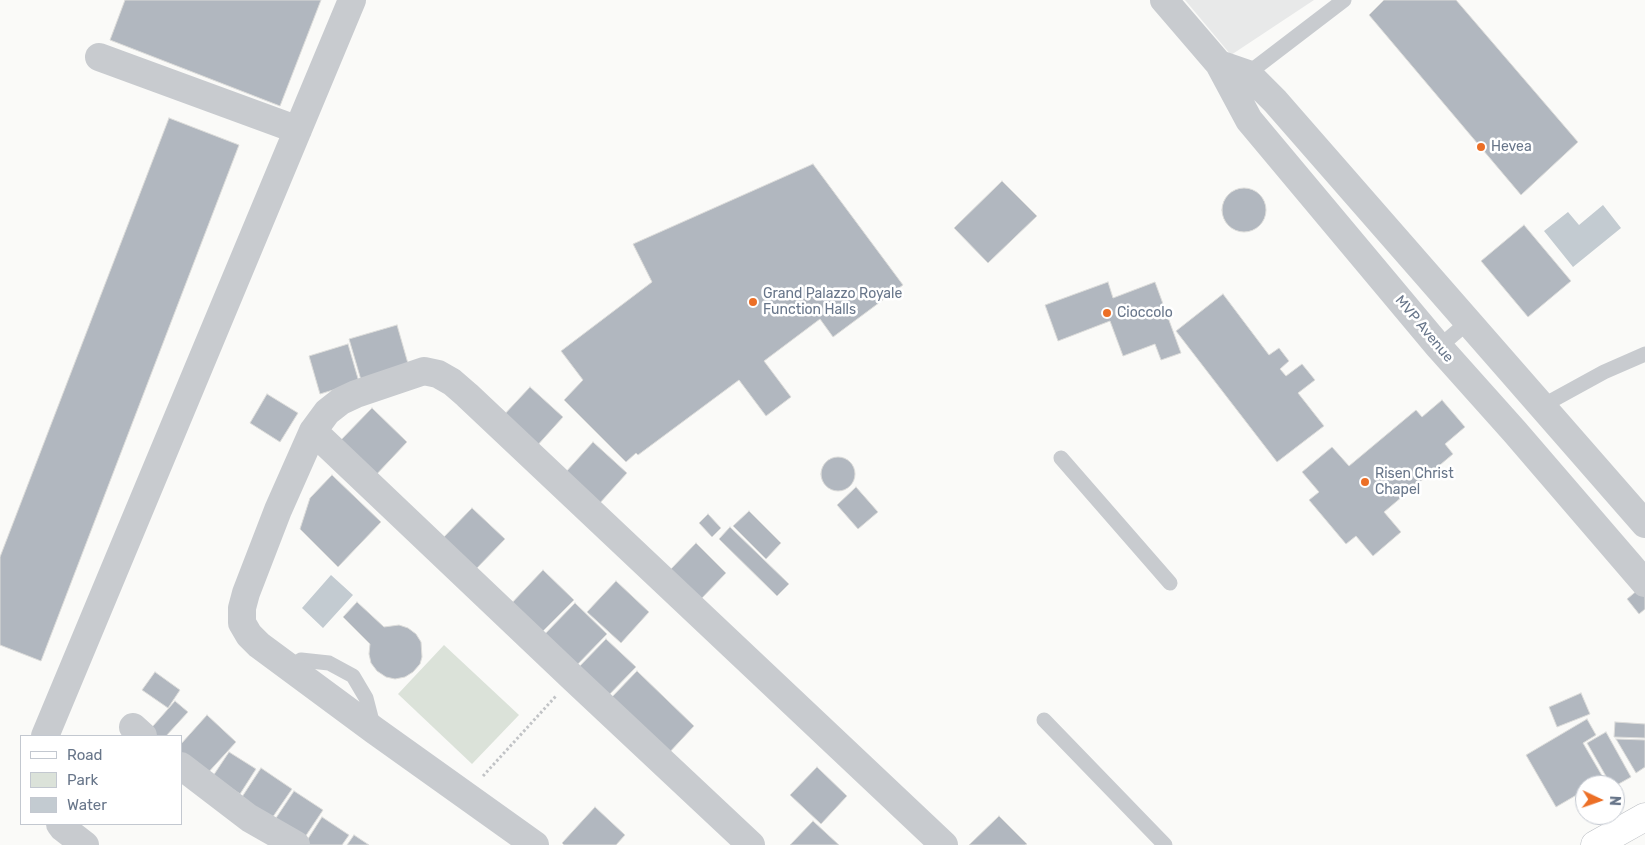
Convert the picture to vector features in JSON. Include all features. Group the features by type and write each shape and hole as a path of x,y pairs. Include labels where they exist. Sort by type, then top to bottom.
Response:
{"main road":[{"path":"1595,845 1645,817"}],"street":[{"path":"45,735 352,0"},
{"name":"MVP Avenue","path":"1164,0 1233,75 1275,101 1644,523"},
{"path":"99,57 298,130"},
{"name":"MVP Avenue","path":"1233,75 1249,120 1439,347 1515,432 1645,584"},
{"path":"535,845 289,668 259,645 249,635 242,623 242,608 278,510 313,431 327,412 341,401 424,371 438,374 452,382 944,845"},
{"path":"1515,432 1542,406"},
{"path":"313,431 751,845"},
{"path":"1615,549 1644,523"},
{"path":"182,767 249,818 296,845"},
{"path":"61,825 85,845"}],"lane":[{"path":"1233,75 1344,0"},
{"path":"1249,120 1275,101"},
{"path":"1439,347 1468,322"},
{"path":"1542,406 1604,372 1645,354"},
{"path":"1062,458 1170,583"},
{"path":"1044,720 1165,845"}],"path":[{"path":"466,795 573,678"}],"shaded area":[{"path":"1185,0 1314,0 1231,55"}],"green space":[{"path":"444,645 519,715 472,764 398,694"}],"water":[{"path":"1603,205 1621,228 1573,267 1544,231 1568,212 1579,225"},
{"path":"331,575 353,595 323,628 302,608"}],"building":[{"path":"125,0 321,0 280,106 110,40"},
{"path":"1384,0 1456,0 1578,142 1521,195 1369,15"},
{"path":"169,118 239,145 41,661 0,645 0,557"},
{"name":"Grand Palazzo Royale Function Halls","path":"813,164 903,285 833,337 820,319 764,361 791,397 766,416 739,380 626,462 564,400 583,380 561,351 652,282 633,244"},
{"path":"1002,181 1037,216 988,263 954,228"},
{"path":"1248,188 1260,194 1265,201 1265,219 1260,226 1253,231 1240,232 1232,229 1225,222 1222,206 1225,198 1232,191"},
{"path":"1524,225 1571,281 1528,317 1481,261"},
{"name":"Cioccolo","path":"1108,282 1113,298 1155,282 1181,353 1161,360 1155,344 1123,356 1110,321 1058,341 1045,305"},
{"path":"1223,294 1269,355 1279,348 1289,361 1280,369 1286,376 1302,364 1315,380 1298,393 1324,426 1277,462 1176,331"},
{"path":"397,325 409,367 361,380 349,339"},
{"path":"348,344 359,382 320,394 309,356"},
{"path":"530,387 563,417 535,448 502,417"},
{"path":"267,394 298,413 280,442 250,423"},
{"name":"Risen Christ Chapel","path":"1442,400 1465,427 1445,444 1453,454 1384,512 1401,532 1373,556 1356,536 1346,544 1309,500 1319,492 1302,472 1332,447 1349,466 1416,410 1422,417"},
{"path":"372,408 407,442 374,477 338,443"},
{"path":"593,442 627,473 599,504 565,473"},
{"path":"838,457 845,458 850,462 854,467 854,481 850,486 845,490 838,491 831,490 826,486 822,481 821,474 822,467 826,462 831,458"},
{"path":"332,475 381,522 338,567 300,529 310,498"},
{"path":"856,487 878,512 858,529 837,505"},
{"path":"472,508 505,539 475,570 442,539"},
{"path":"749,511 781,543 766,559 733,526"},
{"path":"708,514 721,528 712,537 699,523"},
{"path":"730,527 789,584 777,596 719,539"},
{"path":"696,543 726,573 700,600 670,570"},
{"path":"543,570 574,600 539,635 509,606"},
{"path":"616,581 649,612 621,643 587,612"},
{"path":"1645,584 1645,609 1639,614 1627,599"},
{"path":"357,602 384,627 399,625 408,628 416,634 421,642 422,657 420,664 413,672 405,677 395,679 386,677 377,671 371,663 369,654 370,644 343,617"},
{"path":"575,603 607,634 574,668 542,637"},
{"path":"606,639 636,667 605,699 576,670"},
{"path":"637,671 694,726 667,755 610,699"},
{"path":"155,672 180,690 168,708 142,690"},
{"path":"1581,693 1590,714 1557,727 1549,707"},
{"path":"175,701 188,712 167,735 146,734"},
{"path":"207,715 236,742 205,776 182,755 182,743"},
{"path":"1587,719 1596,735 1583,743 1602,775 1575,775 1575,796 1556,807 1526,755"},
{"path":"1615,722 1645,724 1645,738 1614,737"},
{"path":"1606,732 1631,777 1625,780 1625,775 1605,775 1587,743"},
{"path":"1616,739 1645,740 1645,767 1636,773"},
{"path":"229,752 256,769 240,794 213,776"},
{"path":"817,767 847,796 821,824 790,795"},
{"path":"261,768 292,789 270,821 240,800"},
{"path":"294,791 323,810 301,843 272,824"},
{"path":"595,807 625,835 616,845 564,845 562,843"},
{"path":"999,816 1027,844 969,845"},
{"path":"322,817 349,835 342,845 304,845"},
{"path":"813,821 839,845 790,845"},
{"path":"354,835 369,845 347,845"}],"place":[{"name":"Hevea","path":"1481,147"},
{"name":"Grand Palazzo Royale Function Halls","path":"753,302"},
{"name":"Cioccolo","path":"1107,313"},
{"name":"Risen Christ Chapel","path":"1365,482"}]}
